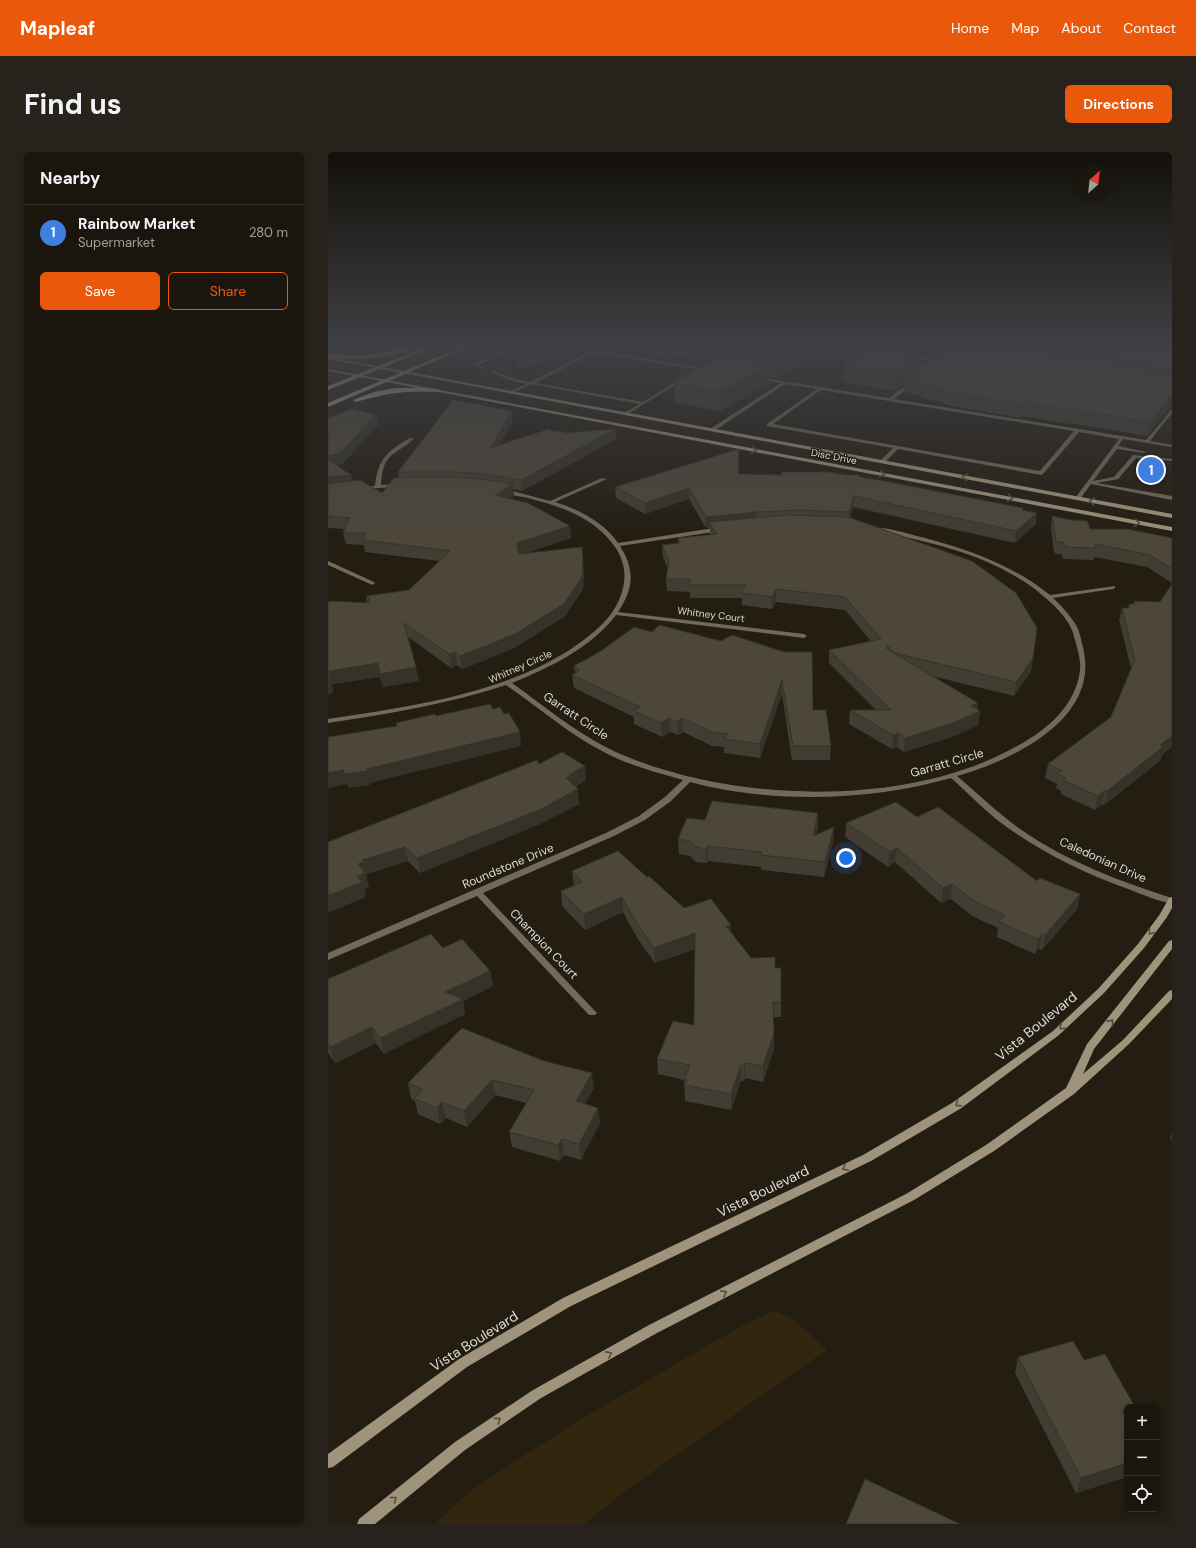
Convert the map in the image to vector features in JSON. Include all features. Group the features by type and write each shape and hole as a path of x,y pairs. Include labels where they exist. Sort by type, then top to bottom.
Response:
{"main road":[{"name":"Disc Drive","path":"549,411 1172,529"},
{"name":"Disc Drive","path":"610,411 1172,516"},
{"name":"Vista Boulevard","path":"328,1462 463,1363 567,1302 867,1158 956,1106 1056,1033 1101,991 1141,946 1164,915 1172,900"},
{"path":"1070,1091 1090,1047 1172,944"},
{"path":"364,1524 460,1446 537,1394 653,1329 910,1198 990,1148 1070,1091 1126,1042 1172,993"}],"street":[{"path":"626,414 631,411"},
{"path":"712,430 741,411"},
{"path":"789,411 770,425 1041,473 1078,430"},
{"path":"959,411 1172,446"},
{"path":"1147,442 1171,411"},
{"path":"1078,498 1122,438"},
{"path":"378,486 378,473 381,464 398,447 412,440"},
{"path":"882,462 897,447"},
{"path":"1115,447 1172,457"},
{"path":"1089,483 1116,478 1135,456 1172,460"},
{"path":"551,502 604,479"},
{"path":"1089,483 1172,498"},
{"path":"356,489 400,485"},
{"name":"Whitney Circle","path":"328,721 432,705 508,683 542,668 572,651 596,634 615,613 624,596 628,579 627,564 618,544 607,532 575,512 551,502 496,490"},
{"path":"618,544 725,528"},
{"name":"Garratt Circle","path":"508,683 588,740 618,756 688,779 738,788 773,792 816,794 862,792 900,787 953,776 990,763 1024,746 1049,728 1068,708 1080,688 1084,667 1082,647 1075,629 1062,610 1050,597 1018,575 981,556 925,539 871,528"},
{"path":"328,563 372,584"},
{"path":"1050,597 1113,587"},
{"name":"Whitney Court","path":"615,613 804,636"},
{"name":"Caledonian Drive","path":"953,776 999,817 1032,840 1070,862 1103,876 1172,900"},
{"name":"Roundstone Drive","path":"328,957 611,834 642,818 668,799 688,779"},
{"name":"Champion Court","path":"478,892 592,1012"}],"shaded area":[{"path":"773,1311 792,1318 827,1350 621,1494 585,1524 435,1524 470,1491 571,1425 743,1325"}],"building":[{"path":"347,411 360,411 376,415 340,453 328,456 328,418"},
{"path":"445,411 512,411 490,448 549,429 556,432 560,431 566,433 615,429 521,480 458,472 398,472"},
{"path":"1084,411 1159,411 1150,422"},
{"path":"739,449 738,474 782,475 782,472 826,472 860,475 859,477 1023,508 1022,510 1037,513 1016,531 854,496 849,512 801,510 756,512 706,517 689,488 645,503 615,487"},
{"path":"328,460 351,475 328,477"},
{"path":"450,477 481,479 513,484 495,495 528,503 570,526 517,543 519,554 582,547 582,577 564,604 515,634 486,646 460,656 455,652 449,654 404,623 416,667 380,674 378,663 329,671 330,680 328,680 328,602 370,603 369,598 366,596 409,590 450,551 363,540 365,533 343,533 350,518 328,516 328,484 360,480 382,493 394,478"},
{"path":"788,515 848,517 972,561 1016,593 1037,628 1033,658 1016,682 894,653 978,703 971,706 980,711 953,723 905,738 899,733 893,735 850,710 891,710 829,650 881,639 845,597 776,589 772,597 741,593 746,585 689,585 690,579 666,579 669,561 662,545 680,543 678,538 717,534 709,522","holes":["887,645 894,653 886,648"]},
{"path":"1052,516 1071,520 1087,521 1090,529 1128,529 1172,538 1172,569 1150,555 1095,544 1096,548 1065,547 1063,542 1056,541"},
{"path":"1172,584 1172,736 1160,745 1163,747 1107,791 1105,790 1098,796 1063,780 1066,778 1058,774 1062,771 1048,764 1111,717 1135,660 1122,608 1130,608 1129,604 1135,604 1134,601 1160,602"},
{"path":"659,625 721,641 732,635 784,652 812,652 813,710 826,710 831,746 793,746 782,680 760,744 724,739 727,734 712,732 682,718 677,722 669,718 661,723 634,711 640,707 572,675 580,670 574,666 601,651 634,627 652,632"},
{"path":"490,704 493,709 500,707 504,714 509,713 520,732 367,769 367,771 344,774 344,770 328,773 328,737 397,726 396,723"},
{"path":"562,752 585,766 566,778 578,789 539,810 417,858 405,847 362,860 364,862 358,864 365,873 357,876 362,882 328,896 328,842 537,760 539,764"},
{"path":"712,801 818,813 813,836 834,827 825,862 761,855 762,852 708,846 706,849 696,847 690,841 678,839 687,818 705,820"},
{"path":"896,802 917,817 938,807 1037,881 1040,878 1080,894 1045,935 1042,934 1038,939 999,922 1005,915 974,901 952,884 943,888 897,848 890,852 846,823"},
{"path":"618,851 648,878 649,876 684,908 711,899 731,925 726,926 751,958 775,957 775,968 781,968 781,1002 773,1002 774,1033 763,1066 745,1063 744,1066 741,1065 731,1094 684,1085 687,1080 684,1080 690,1065 657,1059 673,1021 694,1025 695,933 654,948 636,922 622,897 584,914 561,891 582,882 572,871"},
{"path":"431,934 443,948 462,939 490,971 445,992 463,999 430,1015 380,1038 372,1027 330,1047 328,1044 328,979"},
{"path":"462,1028 544,1061 592,1073 576,1101 598,1108 579,1144 562,1139 558,1145 509,1132 534,1090 492,1080 464,1111 442,1102 437,1108 414,1098 423,1090 408,1083"},
{"path":"1073,1341 1084,1360 1105,1354 1133,1404 1124,1404 1124,1412 1122,1411 1124,1414 1124,1464 1081,1478 1018,1357"},
{"path":"865,1479 960,1524 846,1524"}],"place":[{"name":"Rainbow Market","path":"1151,470"}]}
